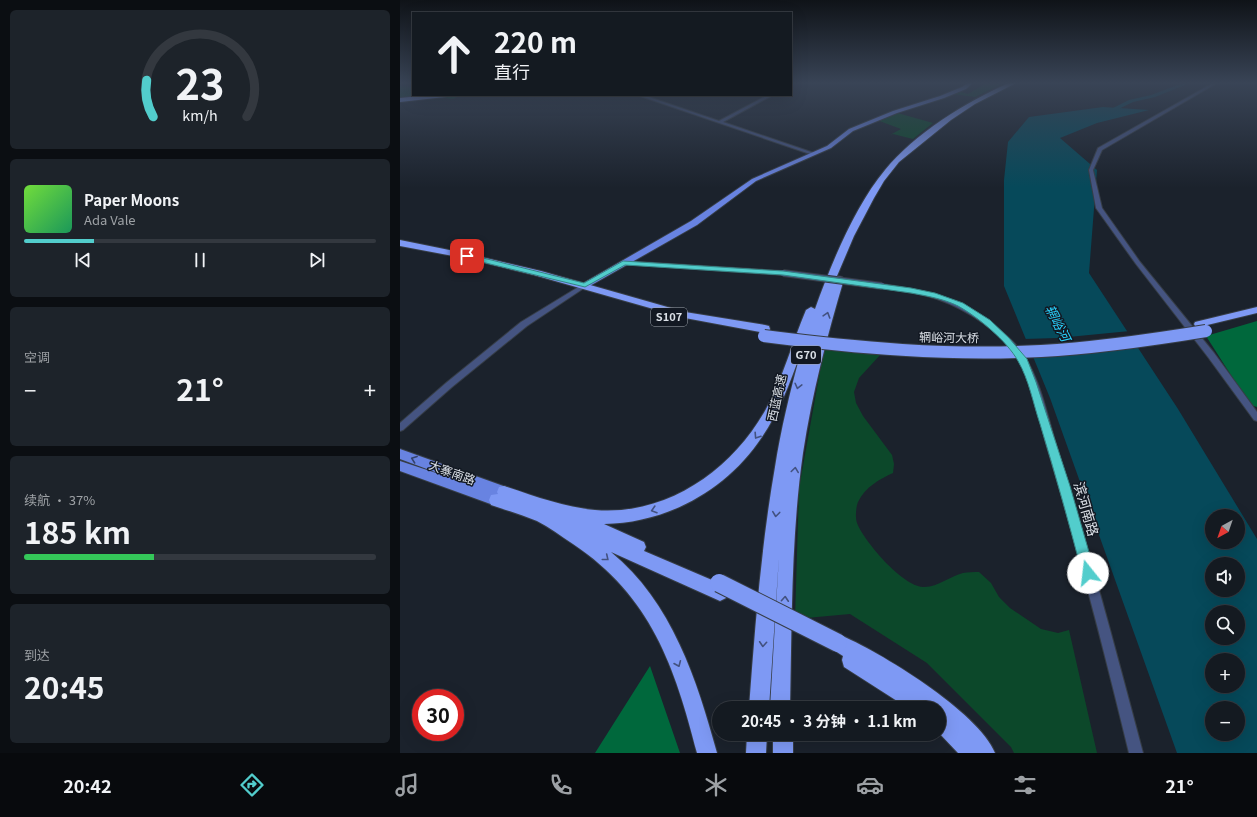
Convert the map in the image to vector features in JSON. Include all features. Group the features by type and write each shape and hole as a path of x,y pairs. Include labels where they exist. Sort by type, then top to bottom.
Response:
{"highway":[{"name":"西蓝高速","path":"759,701 766,592 781,473 793,406 813,328 823,297 844,249 874,191 895,162 949,118"},
{"name":"G70","path":"781,701 782,636 793,480 806,400 822,333 840,277 862,228 882,191 905,163 928,140 956,118"},
{"name":"S107","path":"400,243 511,266 581,288"},
{"name":"S107","path":"400,248 581,288"},
{"path":"500,496 555,510 608,517 647,512 669,505 690,495 726,471 737,461 756,438 772,410 813,305 830,270 844,249"},
{"name":"辋峪河大桥","path":"581,288 681,320 764,332 833,345 898,350 969,352 1092,347 1159,339 1202,328"},
{"name":"S107","path":"1202,328 1257,310"},
{"name":"S107","path":"1202,328 1257,318"},
{"path":"500,496 538,514 720,588"},
{"path":"555,510 720,588 838,648 885,670 942,709 965,730 986,753"},
{"path":"538,514 579,539 610,562 627,579 646,602 660,624 684,677 695,709 706,753"},
{"path":"838,648 915,701"},
{"path":"946,726 973,753"},
{"path":"756,753 757,741"},
{"path":"779,741 779,753"},
{"path":"783,741 783,753"}],"main road":[{"path":"581,288 694,223 754,180 812,153 829,147 851,130 880,118"},
{"name":"大寨南路","path":"400,454 500,496"},
{"name":"大寨南路","path":"400,466 500,496"}],"street":[{"path":"708,118 812,153"},
{"path":"720,122 727,118"},
{"path":"1152,118 1100,149 1091,170 1099,208 1138,263 1257,418"},
{"name":"滨河南路","path":"623,263 783,273 882,286 933,295 951,300 970,310 987,322 1006,340 1016,350 1026,368 1064,486 1136,753"},
{"path":"400,428 449,385 524,324 581,288"},
{"path":"1248,406 1257,408"}],"green space":[{"path":"916,118 933,123 913,139 893,134 890,135 901,129 874,119"},
{"path":"1257,321 1257,407 1250,405 1206,336"},
{"path":"824,349 881,354 859,378 854,392 856,403 863,416 892,455 894,464 893,473 869,488 858,502 856,521 867,540 875,551 895,571 914,585 923,587 933,586 963,573 979,572 991,583 999,597 1010,608 1041,629 1058,633 1069,630 1097,753 1014,753 1011,747 927,663 850,614 795,619 799,488"},
{"path":"650,666 680,753 595,753"}],"water":[{"name":"辋峪河","path":"1028,118 1116,118 1097,123 1060,138 1097,170 1089,273 1178,409 1239,509 1205,509 1205,549 1245,549 1245,519 1257,539 1257,753 1177,753 1050,398 1004,286 1004,180 1008,142"}],"pier":[{"path":"1130,331 1139,346 1030,355 1023,339 1058,338"}],"route":[{"path":"467,256 585,285 623,263 783,273 911,291 933,295 960,304 987,322 1016,350 1022,359 1031,382 1064,486 1088,573"}]}
